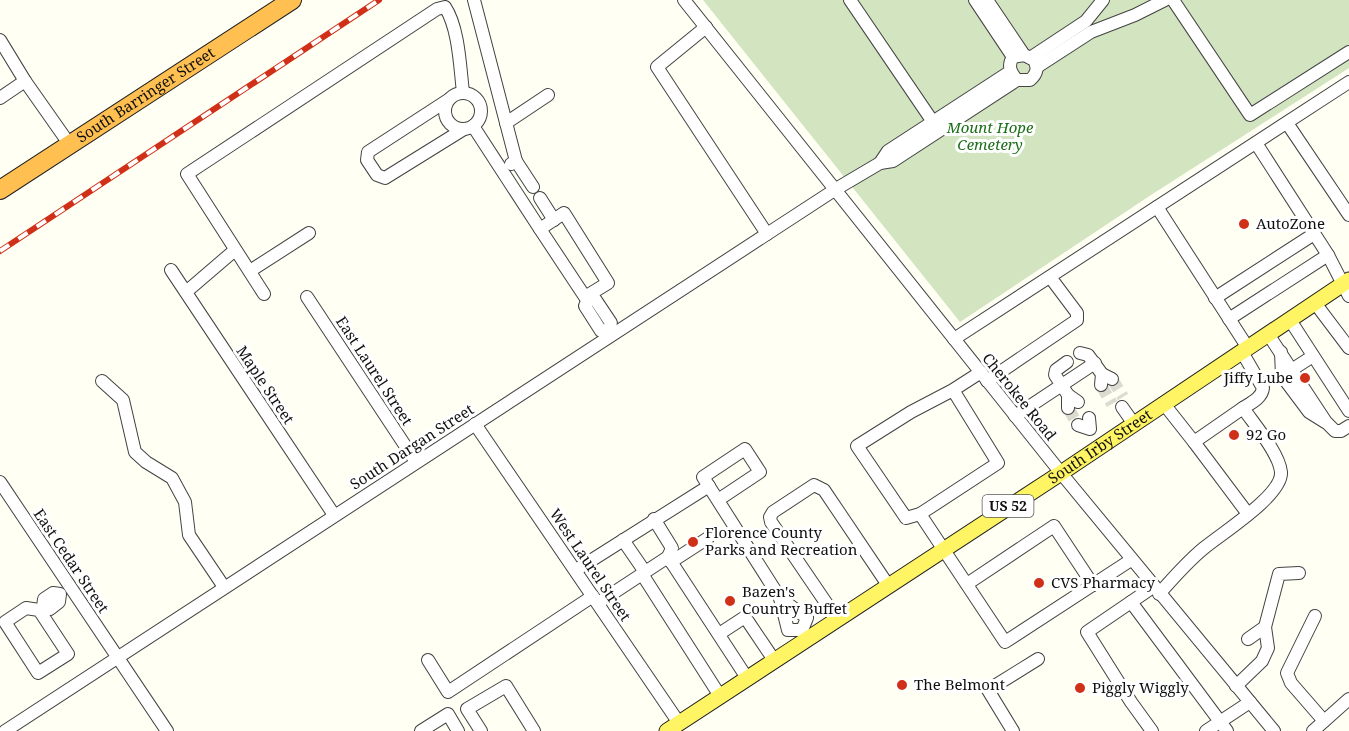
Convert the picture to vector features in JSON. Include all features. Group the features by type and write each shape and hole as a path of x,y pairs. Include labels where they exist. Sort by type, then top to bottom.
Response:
{"highway":[{"name":"South Barringer Street","path":"0,190 292,0"}],"main road":[{"name":"South Irby Street","path":"673,727 774,660 805,634 837,619 1315,303 1347,286"}],"street":[{"path":"474,0 516,161 533,187"},
{"name":"Cherokee Road","path":"684,0 1060,473 1274,731"},
{"path":"850,0 933,122"},
{"path":"975,0 1026,59"},
{"path":"879,163 888,152 933,122 1014,76 1029,80 1036,74 987,0"},
{"path":"1026,59 1086,21 1103,0"},
{"path":"1014,76 1010,66 1135,15 1164,0"},
{"path":"1173,0 1250,115 1349,52"},
{"path":"264,294 188,174 437,9 445,8 450,15 463,92"},
{"path":"706,27 657,67 767,234"},
{"path":"0,40 25,81 70,145"},
{"path":"879,163 893,160 1014,76"},
{"path":"0,98 25,81"},
{"path":"954,339 1348,85"},
{"path":"463,92 474,96 481,106 480,118 468,128 385,178 377,175 367,160 368,152 448,100 463,92"},
{"path":"506,123 548,95"},
{"path":"448,100 445,111 449,122 458,128 468,128"},
{"path":"1287,123 1349,215"},
{"path":"468,128 501,171 586,298 595,299 611,323 610,333"},
{"path":"1256,143 1347,286"},
{"path":"501,171 516,161"},
{"name":"South Dargan Street","path":"5,731 475,424 610,333 879,163"},
{"path":"540,198 554,220"},
{"path":"1157,207 1229,319 1263,388 1259,397 1194,442"},
{"path":"540,229 564,213 608,283 586,298"},
{"path":"250,271 309,233"},
{"path":"1215,297 1314,234"},
{"path":"186,292 235,249"},
{"path":"1229,319 1328,255"},
{"name":"Maple Street","path":"171,270 334,515"},
{"path":"953,390 998,462 920,514 906,518 857,446 923,406 953,390 984,376 1077,320 1077,313 1050,277"},
{"name":"East Laurel Street","path":"306,297 416,462"},
{"path":"1315,303 1349,348"},
{"path":"1290,320 1349,411"},
{"path":"1269,334 1326,422 1335,431 1341,431 1349,426"},
{"path":"1281,352 1282,376 1309,412 1326,422"},
{"path":"1080,353 1088,355 1105,379"},
{"path":"1293,369 1313,356"},
{"path":"1067,362 1056,370 1055,375 1069,398"},
{"path":"1016,416 1069,398 1095,363"},
{"path":"102,381 123,400 135,452 146,462 172,478 185,502 189,535 224,587"},
{"path":"1119,403 1134,424"},
{"path":"1164,404 1248,514"},
{"path":"1152,731 1087,632 1131,602 1156,590 1203,548 1248,514 1278,486 1281,474 1279,461 1244,408"},
{"name":"West Laurel Street","path":"475,424 596,600 673,727"},
{"path":"1086,424 1102,445"},
{"path":"718,500 760,472 745,449 703,477 780,598 807,618 805,634"},
{"name":"East Cedar Street","path":"0,482 4,495 65,591 117,657 166,731"},
{"path":"837,619 771,522 772,512 814,485 820,487 888,585"},
{"path":"576,570 709,486"},
{"path":"920,514 1005,642 1131,560"},
{"path":"654,519 672,548 670,559 747,678"},
{"path":"967,584 1054,526 1093,585"},
{"path":"428,660 448,692 596,600 708,538"},
{"path":"623,540 720,696"},
{"path":"1236,686 1262,661 1268,648 1265,627 1279,574 1299,573"},
{"path":"41,608 68,654 38,673 5,622 26,608 41,608 51,609 59,602 65,591"},
{"path":"1131,602 1224,726"},
{"path":"1315,616 1287,674 1291,682 1324,721"},
{"path":"719,634 745,617 774,660"},
{"path":"1248,639 1265,627"},
{"path":"1013,731 988,690 1038,659"},
{"path":"481,731 467,709 506,686 534,731"},
{"path":"1313,731 1349,699"},
{"path":"1206,731 1224,726 1250,702"},
{"path":"421,731 448,714 458,731"}],"green space":[{"name":"Mount Hope Cemetery","path":"703,0 1349,0 1349,68 1151,195 960,322"}],"tunnel":[{"path":"1112,379 1123,397"},
{"path":"1101,385 1112,404"},
{"path":"1068,408 1078,425"}],"railway":[{"path":"0,251 379,0"}],"place":[{"name":"AutoZone","path":"1244,224"},
{"name":"Jiffy Lube","path":"1305,378"},
{"name":"92 Go","path":"1234,435"},
{"name":"Florence County Parks and Recreation","path":"693,542"},
{"name":"CVS Pharmacy","path":"1039,583"},
{"name":"Bazen's Country Buffet","path":"730,601"},
{"name":"The Belmont","path":"902,685"},
{"name":"Piggly Wiggly","path":"1080,688"}]}
